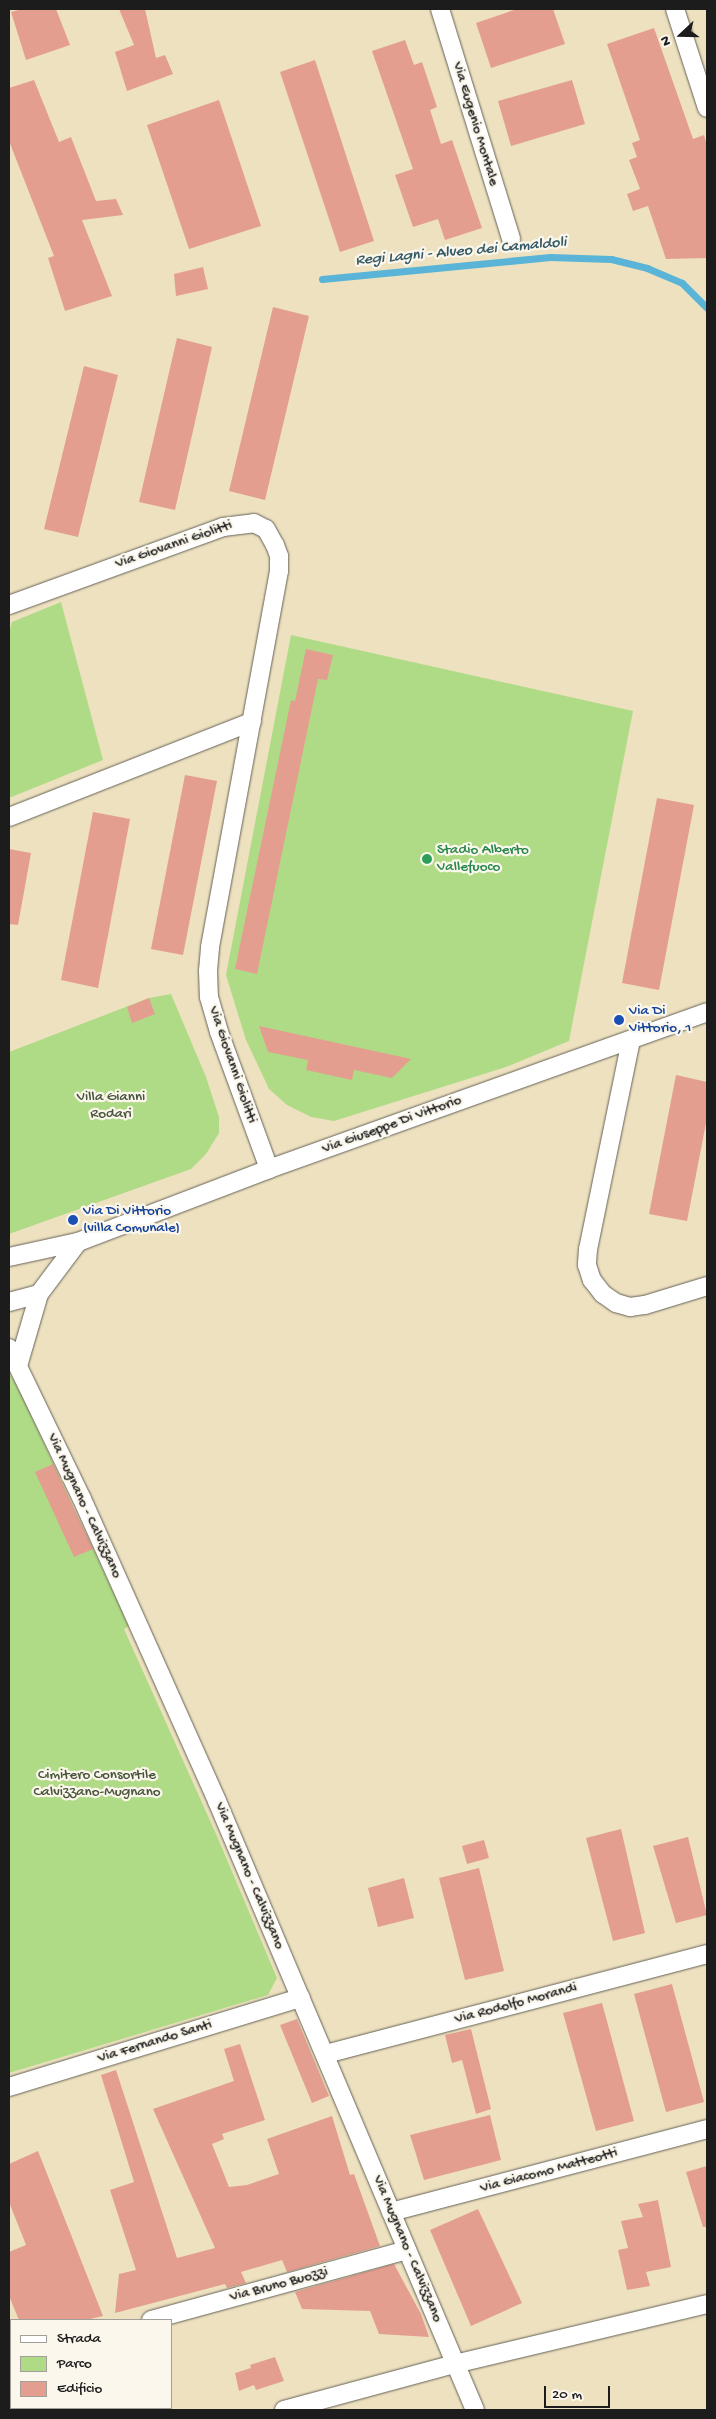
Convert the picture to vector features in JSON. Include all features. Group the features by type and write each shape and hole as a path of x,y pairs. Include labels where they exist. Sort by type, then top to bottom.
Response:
{"street":[{"name":"Via Eugenio Montale","path":"440,9 511,240"},
{"path":"675,9 707,108"},
{"name":"Via Giovanni Giolitti","path":"9,605 223,527 254,523 266,529 272,537 279,556 279,571 210,948 209,996 219,1032 269,1170"},
{"path":"9,817 252,722"},
{"name":"Via Giuseppe Di Vittorio","path":"13,1260 78,1242 269,1170 707,1012"},
{"path":"630,1040 588,1249 587,1265 592,1280 603,1294 616,1303 630,1306 646,1306 707,1286"},
{"path":"18,1366 39,1294 78,1242"},
{"path":"9,1302 39,1294"},
{"name":"Via Mugnano - Calvizzano","path":"9,1348 82,1500 163,1679 326,2054 475,2410"},
{"name":"Via Rodolfo Morandi","path":"326,2054 707,1954"},
{"name":"Via Fernando Santi","path":"9,2087 301,1998"},
{"name":"Via Giacomo Matteotti","path":"391,2212 707,2129"},
{"name":"Via Bruno Buozzi","path":"155,2319 407,2250"},
{"path":"284,2410 455,2364 707,2304"}],"green space":[{"path":"61,602 103,760 9,798 9,632 12,622"},
{"name":"Stadio Alberto Vallefuoco","path":"291,635 633,711 569,1041 506,1067 334,1121 311,1117 287,1105 269,1089 246,1040 226,975"},
{"name":"Villa Gianni Rodari","path":"171,994 206,1077 219,1117 219,1133 206,1154 191,1169 9,1234 9,1052 149,998"},
{"name":"Cimitero Consortile Calvizzano-Mugnano","path":"9,1373 19,1390 129,1626 124,1629 217,1836 277,1978 268,1995 9,2073"}],"building":[{"path":"22,9 56,9 70,45 26,60 11,12"},
{"path":"119,9 145,9 156,58 165,55 173,74 127,91 115,52 134,45"},
{"path":"517,9 553,9 565,44 491,68 476,23"},
{"path":"654,28 693,139 704,135 707,146 707,258 666,259 648,206 633,211 627,194 640,189 629,160 637,157 632,143 640,140 607,44"},
{"path":"405,40 414,65 422,62 437,107 430,110 441,144 452,140 482,228 445,240 438,219 413,227 395,175 413,169 372,51"},
{"path":"315,60 374,241 340,252 280,72"},
{"path":"34,80 59,142 71,137 96,201 116,199 123,215 82,220 112,296 65,311 48,258 54,256 9,141 9,88"},
{"path":"572,80 585,124 511,146 498,101"},
{"path":"219,100 261,226 189,249 147,125"},
{"path":"203,267 208,289 176,296 174,274"},
{"path":"273,307 309,316 265,500 229,491"},
{"path":"177,338 212,347 175,510 139,502"},
{"path":"84,366 118,375 78,537 44,529"},
{"path":"306,649 333,655 327,680 318,679 257,974 235,969 291,700 295,701"},
{"path":"185,775 217,781 183,955 151,949"},
{"path":"657,798 694,805 659,990 622,983"},
{"path":"93,812 130,819 98,988 61,980"},
{"path":"9,849 31,853 18,925 9,924"},
{"path":"149,998 155,1014 132,1023 127,1007"},
{"path":"259,1026 411,1059 392,1078 354,1070 352,1080 306,1070 308,1060 268,1052"},
{"path":"676,1075 707,1082 707,1118 687,1221 649,1214"},
{"path":"53,1464 93,1549 74,1557 35,1472"},
{"path":"621,1829 645,1933 613,1941 586,1838"},
{"path":"688,1837 707,1915 676,1923 653,1846"},
{"path":"484,1840 489,1858 467,1864 462,1846"},
{"path":"479,1868 504,1971 465,1980 439,1878"},
{"path":"404,1878 414,1918 378,1927 368,1888"},
{"path":"672,1984 704,2102 666,2112 634,1994"},
{"path":"602,2003 634,2121 596,2131 563,2013"},
{"path":"297,2019 329,2096 312,2103 280,2025"},
{"path":"471,2029 491,2109 476,2114 462,2060 452,2063 445,2035"},
{"path":"240,2044 265,2120 222,2134 224,2139 212,2144 229,2187 247,2185 279,2174 267,2139 332,2116 350,2175 354,2174 380,2246 287,2272 282,2260 241,2272 246,2283 227,2288 225,2284 115,2313 119,2274 136,2270 110,2190 134,2182 101,2075 116,2070 177,2258 215,2248 153,2109 234,2081 224,2049"},
{"path":"490,2115 501,2160 424,2180 410,2135"},
{"path":"38,2151 103,2316 90,2319 19,2319 9,2296 9,2252 26,2245 9,2202 9,2164"},
{"path":"707,2166 707,2227 703,2227 686,2172"},
{"path":"658,2200 671,2267 646,2272 650,2286 627,2290 618,2250 628,2248 621,2221 643,2217 638,2204"},
{"path":"478,2209 522,2303 471,2326 430,2230"},
{"path":"394,2264 421,2314 429,2337 379,2334 370,2311 302,2309 295,2292"},
{"path":"275,2357 284,2381 256,2390 254,2385 239,2391 235,2373 251,2368 250,2365"}],"waterway":[{"name":"Regi Lagni - Alveo dei Camaldoli","path":"322,279 550,257 611,259 647,268 682,283 707,308"}],"place":[{"name":"Stadio Alberto Vallefuoco","path":"427,859"},
{"name":"Via Di Vittorio, 1","path":"619,1020"},
{"name":"Via Di Vittorio (villa Comunale)","path":"73,1220"}]}
